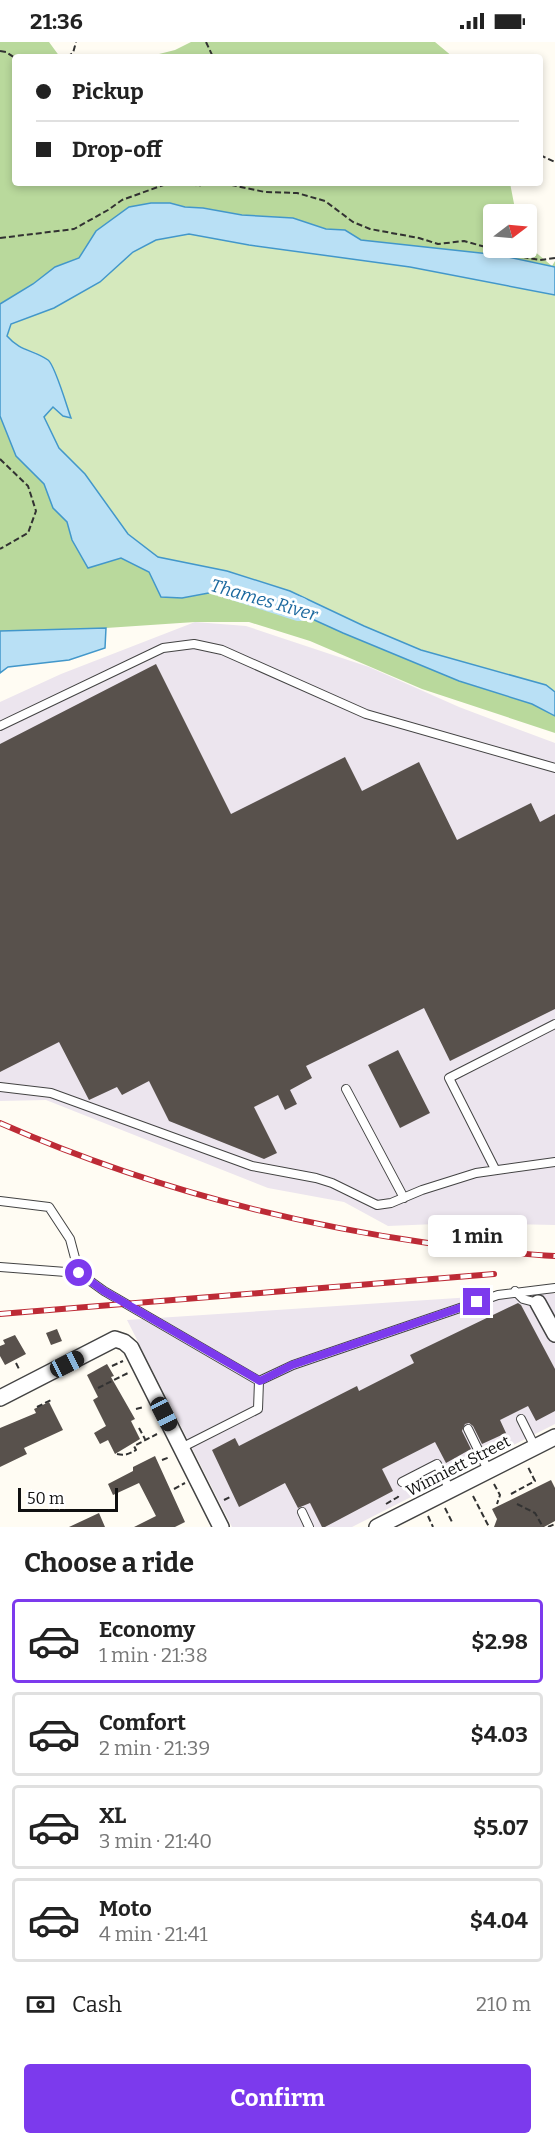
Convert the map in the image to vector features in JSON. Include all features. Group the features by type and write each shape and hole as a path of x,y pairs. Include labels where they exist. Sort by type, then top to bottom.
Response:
{"street":[{"path":"538,1303 555,1335"},
{"path":"0,1398 115,1340 124,1342 131,1348 178,1451 221,1527"},
{"name":"Winniett Street","path":"377,1527 490,1475 555,1437"}],"lane":[{"path":"0,726 163,648 194,644 222,650 366,714 555,768"},
{"path":"495,1169 449,1078 555,1024"},
{"path":"0,1087 51,1093 252,1166 332,1183 377,1205 404,1198 467,1175 495,1169 555,1162"},
{"path":"346,1089 404,1198"},
{"path":"0,1201 49,1207 69,1239 79,1273"},
{"path":"0,1267 79,1273 104,1291 260,1381"},
{"path":"260,1381 292,1365 498,1295 515,1291 555,1288"},
{"path":"515,1291 523,1299 538,1303"},
{"path":"178,1451 258,1409 260,1381"},
{"path":"520,1419 535,1447"},
{"path":"468,1429 490,1475"},
{"path":"402,1482 436,1464 446,1497"},
{"path":"302,1512 309,1527"}],"path":[{"path":"0,238 74,229 122,200 162,186"},
{"path":"237,186 266,192 297,193 325,201 353,222 370,229 438,244 464,241 540,260 555,258"},
{"path":"0,459 28,486 36,511 28,533 0,549"},
{"path":"112,1366 125,1359"},
{"path":"16,1363 22,1375"},
{"path":"98,1388 132,1371"},
{"path":"37,1407 53,1399"},
{"path":"136,1409 150,1408"},
{"path":"139,1428 146,1440"},
{"path":"117,1454 123,1456 130,1454 136,1450 134,1446 162,1431"},
{"path":"162,1461 178,1451"},
{"path":"511,1494 535,1481 525,1462"},
{"path":"490,1475 500,1495 497,1504"},
{"path":"174,1489 188,1482"},
{"path":"386,1503 398,1497 402,1482"},
{"path":"470,1490 489,1527"},
{"path":"446,1497 453,1524"},
{"path":"382,1498 389,1510"},
{"path":"517,1504 535,1513 543,1527"},
{"path":"426,1513 433,1527"},
{"path":"548,1527 555,1524"}],"shaded area":[{"path":"195,622 246,626 369,667 459,707 555,743 555,1225 460,1223 388,1226 344,1202 268,1188 46,1100 0,1101 0,702 61,674"},
{"path":"549,1292 555,1294 555,1424 352,1527 232,1527 127,1320"}],"green space":[{"path":"0,42 49,42 58,54 12,54 12,186 511,186 514,204 483,204 483,253 360,240 345,230 326,229 293,218 242,215 170,203 96,231 79,258 55,267 33,284 0,304"},
{"path":"191,42 435,42 449,54 159,54 175,50"},
{"path":"189,234 249,245 410,267 555,295 555,692 546,685 421,650 290,591 227,571 158,557 128,534 85,474 59,448 44,417 53,407 63,416 37,353 16,346 7,336 11,324 54,308 100,282 133,252 156,240"},
{"path":"537,253 552,266 555,261 555,267 513,258 537,258"},
{"path":"0,416 16,456 44,484 53,508 67,522 72,540 121,558 149,572 182,598 214,592 257,594 343,633 459,681 532,704 555,716 555,733 422,689 310,641 249,622 195,622 106,628 0,631"}],"water":[{"path":"151,203 170,203 242,215 293,218 326,229 345,230 361,240 483,253 483,258 513,258 555,267 555,295 410,267 249,245 189,234 156,240 133,252 100,282 54,308 11,324 7,336 17,345 42,356 51,363 71,418 63,416 53,407 44,417 59,448 85,474 128,534 158,557 227,571 290,591 421,650 546,685 555,692 555,716 532,704 459,681 343,633 257,594 214,592 182,598 161,597 149,572 121,558 88,568 72,540 67,522 53,508 44,484 16,456 0,416 0,304 33,284 55,267 79,258 96,231 129,207"},
{"path":"106,628 105,648 69,660 8,667 0,673 0,631"}],"building":[{"path":"156,664 231,814 345,757 362,791 419,762 457,840 531,803 540,822 555,814 555,1009 450,1061 424,1008 306,1066 312,1078 290,1090 297,1104 285,1110 278,1095 254,1107 277,1153 264,1159 169,1121 149,1081 122,1095 117,1087 89,1100 59,1042 0,1072 0,744"},
{"path":"398,1050 430,1113 400,1128 368,1065"},
{"path":"518,1303 555,1369 555,1411 536,1421 528,1406 500,1420 506,1433 482,1444 473,1426 469,1423 465,1424 462,1431 471,1449 446,1463 435,1442 382,1469 393,1491 325,1527 322,1527 310,1503 298,1508 285,1483 239,1507 212,1450 235,1438 239,1446 357,1386 359,1391 414,1363 410,1355"},
{"path":"57,1329 62,1341 51,1345 46,1333"},
{"path":"15,1335 26,1354 5,1365 0,1356 0,1346 5,1344 3,1340"},
{"path":"107,1364 114,1376 111,1377 135,1419 131,1421 140,1439 115,1454 108,1440 100,1444 94,1433 106,1426 93,1400 98,1397 87,1375"},
{"path":"49,1402 63,1430 24,1448 27,1454 0,1467 0,1428 36,1413 34,1409"},
{"path":"155,1456 185,1522 175,1527 134,1527 156,1516 139,1483 113,1495 108,1484 133,1471 133,1467"},
{"path":"551,1480 555,1488 555,1521 544,1527 494,1527 497,1519 492,1509"},
{"path":"99,1513 105,1527 69,1527"}],"waterway":[{"name":"Thames River","path":"221,584 299,609"}],"railway":[{"path":"0,1123 51,1145 156,1182 264,1212 428,1243 555,1256"},
{"path":"0,1314 494,1274"}],"route":[{"path":"79,1273 104,1291 260,1381 292,1365 477,1302"}]}
